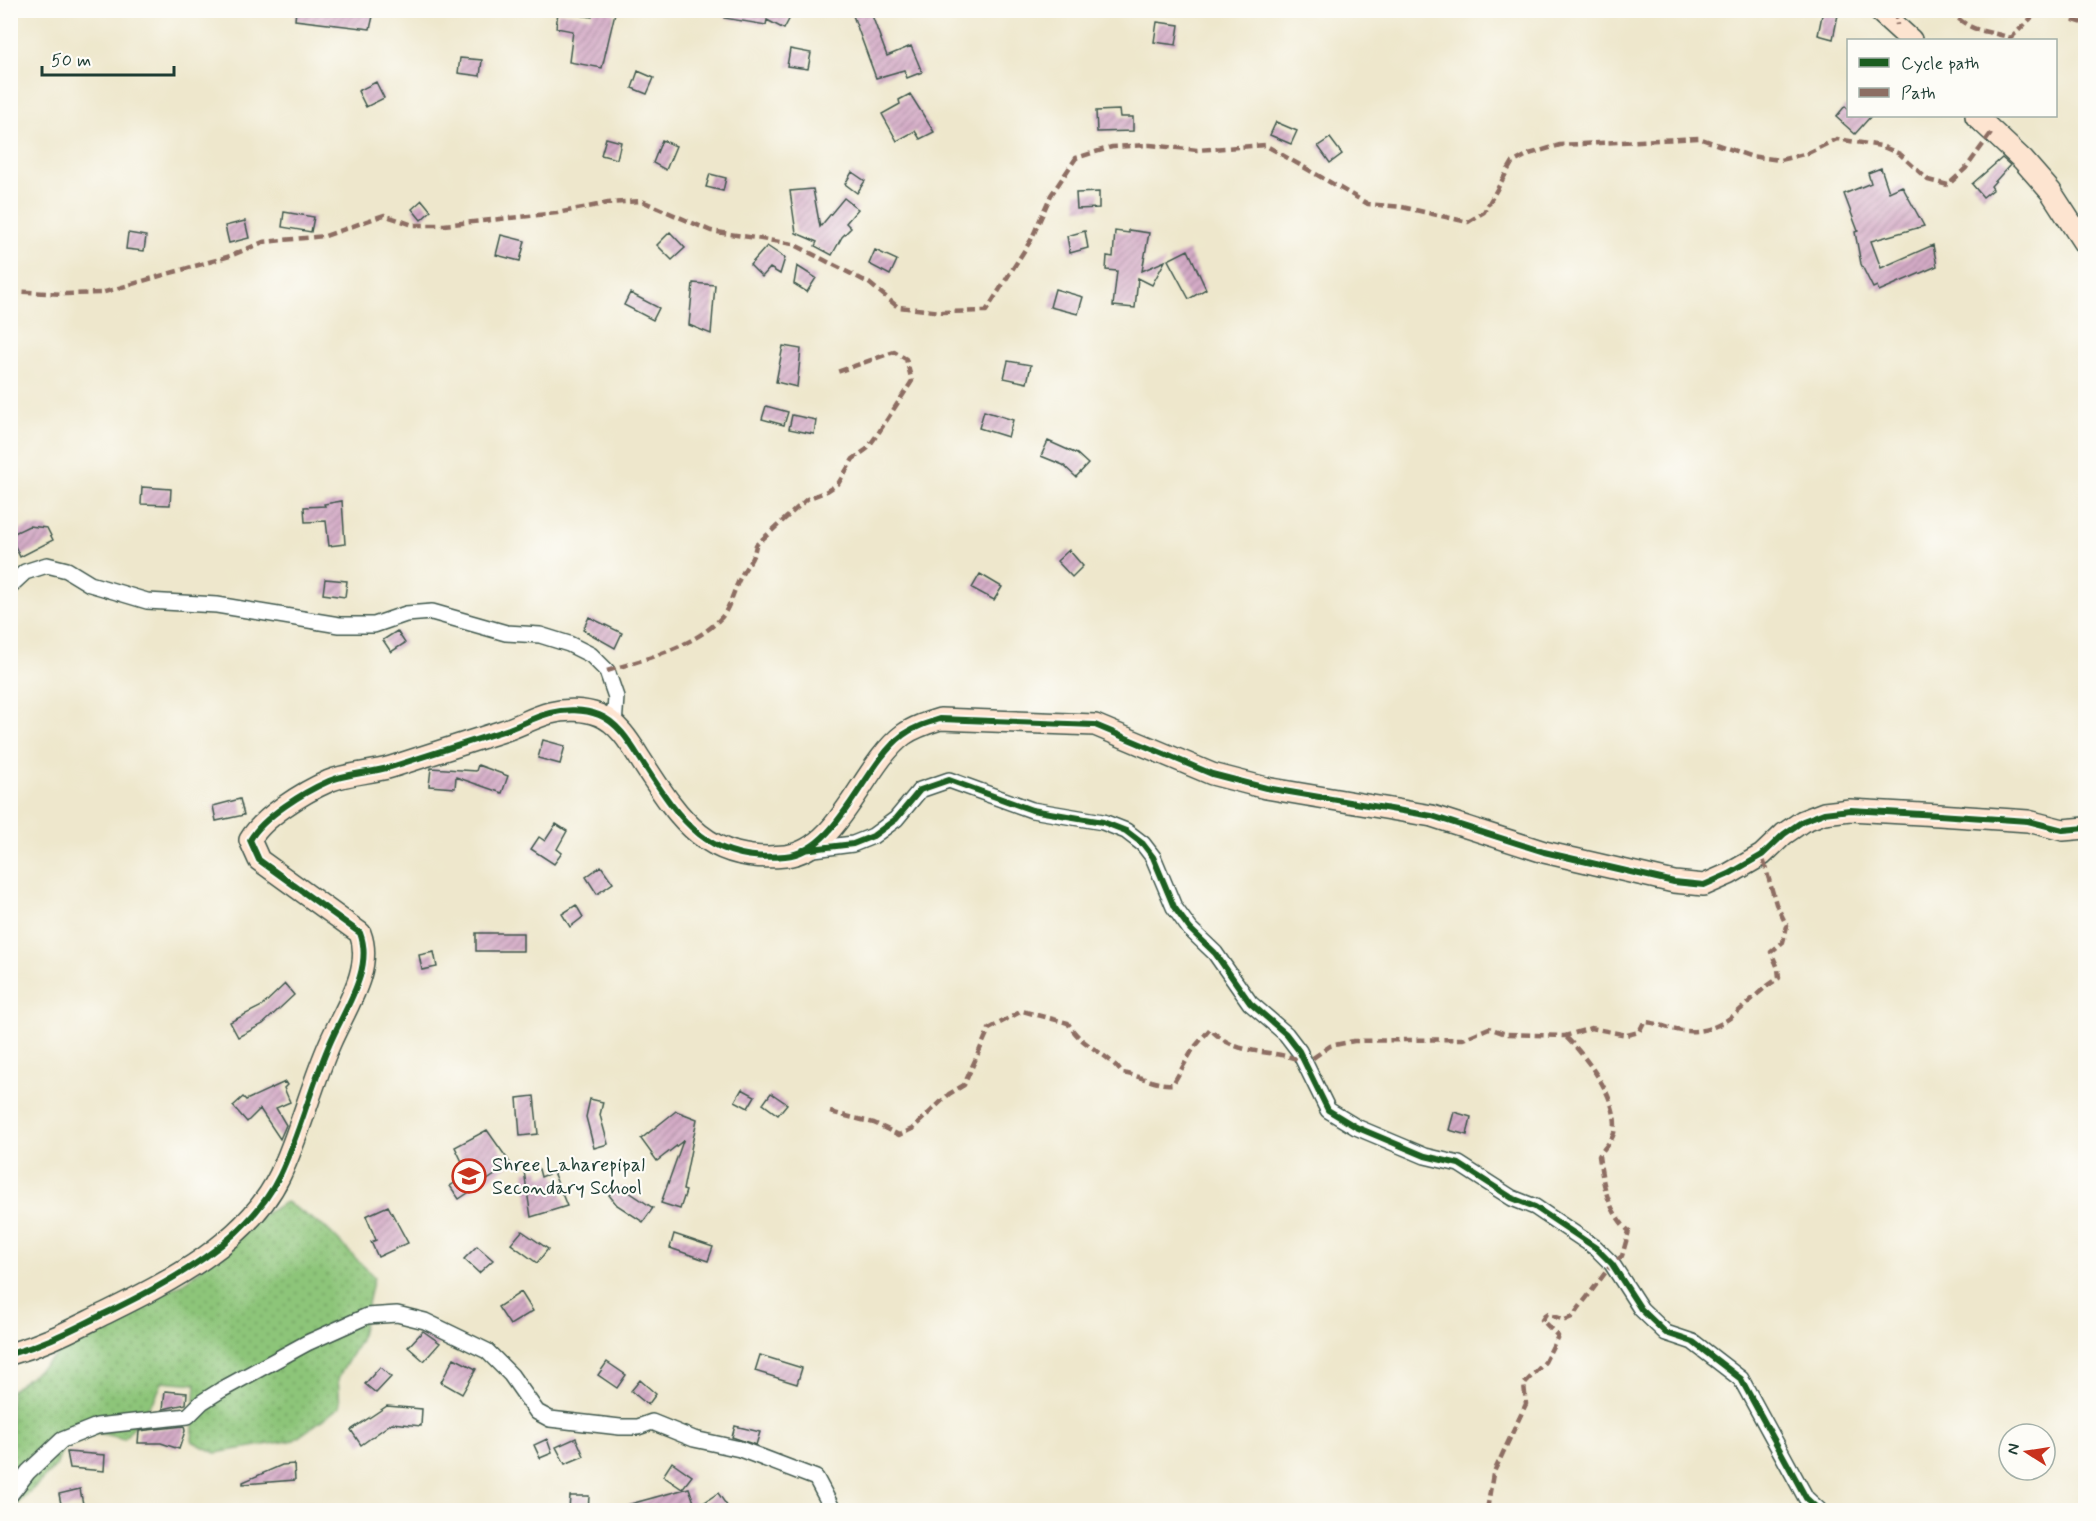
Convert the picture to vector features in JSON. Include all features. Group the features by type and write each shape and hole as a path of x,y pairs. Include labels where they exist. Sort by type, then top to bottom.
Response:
{"street":[{"path":"1878,10 1910,39"},
{"path":"1977,117 2023,160 2051,192 2085,246"},
{"path":"10,586 25,572 47,565 67,570 90,584 147,601 217,605 339,625 374,625 406,614 432,612 506,633 540,635 569,644 591,655 607,671 616,697 614,726"},
{"path":"10,1354 67,1335 167,1284 216,1248 261,1206 280,1175 326,1052 361,975 366,948 360,933 259,860 250,840 255,831 282,809 330,780 392,767 506,731 549,713 584,711 609,720 629,740 685,823 729,853 755,858 789,856 803,850 835,827 871,771 892,745 919,726 940,719 1095,725 1212,774 1266,788 1432,816 1544,852 1655,878 1704,885 1762,855 1784,834 1803,821 1824,813 1850,810 1917,813 2028,821 2063,830 2085,828"},
{"path":"803,850 853,844 873,836 896,819 920,790 949,780 1032,810 1103,822 1126,831 1143,844 1153,857 1174,907 1190,929 1215,953 1250,1003 1286,1034 1299,1051 1328,1110 1356,1127 1425,1156 1459,1164 1512,1198 1535,1208 1596,1248 1612,1264 1641,1309 1666,1333 1693,1342 1741,1379 1806,1498 1819,1510"},
{"path":"10,1495 28,1472 62,1440 97,1426 188,1416 202,1402 221,1390 307,1343 367,1316 396,1314 425,1322 487,1351 511,1376 537,1412 550,1419 620,1427 638,1427 652,1422 694,1439 740,1449 816,1478 833,1510"}],"green space":[{"path":"286,1202 327,1229 374,1277 360,1340 338,1378 340,1407 294,1440 215,1453 192,1441 196,1384 163,1381 155,1398 124,1439 99,1433 64,1445 56,1466 11,1510 11,1391 75,1341 186,1282 255,1219"}],"building":[{"path":"296,10 374,12 370,29 295,20"},
{"path":"593,10 615,13 602,68 569,62 573,31 556,28 558,12 592,17"},
{"path":"725,10 794,10 784,29 767,20 766,25 724,18"},
{"path":"851,10 870,10 887,56 911,46 922,72 907,78 904,70 876,78"},
{"path":"1823,10 1839,10 1833,39 1818,35"},
{"path":"1157,22 1179,25 1176,45 1154,42"},
{"path":"790,49 811,53 808,69 787,66"},
{"path":"460,58 482,60 480,76 458,73"},
{"path":"638,71 654,78 647,94 632,88"},
{"path":"376,82 384,98 366,107 358,91"},
{"path":"910,94 934,132 920,139 915,131 897,141 882,114 900,104 899,100"},
{"path":"1845,106 1847,117 1870,117 1855,134 1836,117"},
{"path":"1119,110 1120,117 1133,117 1133,131 1097,132 1096,111"},
{"path":"1276,122 1297,131 1291,144 1270,135"},
{"path":"606,138 621,142 617,159 601,155"},
{"path":"1330,138 1342,154 1330,163 1318,146"},
{"path":"662,140 676,146 666,170 653,163"},
{"path":"2002,158 2010,165 1991,186 1993,189 1983,197 1972,184"},
{"path":"1881,168 1889,192 1902,186 1924,226 1871,241 1881,268 1933,245 1937,266 1879,291 1877,286 1873,288 1861,264 1855,232 1858,231 1844,194 1871,183 1868,173"},
{"path":"852,172 865,181 857,193 845,184"},
{"path":"710,174 726,178 723,191 706,187"},
{"path":"813,189 820,227 844,198 858,209 846,223 851,228 842,237 832,255 815,246 817,242 796,233 790,191"},
{"path":"1099,192 1099,208 1077,209 1076,193"},
{"path":"422,200 431,211 421,220 412,209"},
{"path":"284,212 314,217 311,232 282,227"},
{"path":"245,221 249,238 229,243 225,226"},
{"path":"1129,230 1149,233 1142,271 1165,261 1152,285 1138,278 1135,308 1113,306 1117,271 1106,270 1107,256 1113,257 1115,231 1129,233"},
{"path":"1085,231 1088,248 1070,253 1067,236"},
{"path":"670,232 685,248 672,260 657,245"},
{"path":"128,233 146,236 144,251 126,249"},
{"path":"501,235 525,241 520,261 496,255"},
{"path":"767,246 785,258 780,274 770,268 762,277 750,265"},
{"path":"875,250 897,260 890,275 869,264"},
{"path":"1188,250 1206,289 1189,299 1168,260"},
{"path":"797,266 816,278 807,292 794,284"},
{"path":"693,283 715,285 711,334 689,325"},
{"path":"1055,289 1083,297 1078,314 1050,307"},
{"path":"630,293 659,308 653,320 624,305"},
{"path":"783,346 801,349 797,387 776,382"},
{"path":"1008,361 1031,365 1027,383 1004,378"},
{"path":"766,406 788,412 784,425 762,419"},
{"path":"984,411 1013,420 1008,437 979,428"},
{"path":"792,415 816,420 814,434 789,429"},
{"path":"1048,441 1077,454 1088,464 1076,477 1063,465 1041,456"},
{"path":"142,487 171,489 170,505 141,504"},
{"path":"342,501 345,544 329,546 326,521 305,522 304,507 325,506 324,504"},
{"path":"29,526 47,528 53,540 20,557 10,535"},
{"path":"1069,550 1083,566 1072,577 1057,561"},
{"path":"980,574 1002,587 994,600 972,588"},
{"path":"325,579 347,581 345,597 323,594"},
{"path":"589,617 622,633 615,648 583,630"},
{"path":"397,631 405,643 391,652 383,640"},
{"path":"543,740 565,746 560,764 538,758"},
{"path":"478,765 508,776 502,793 456,777 455,788 429,786 431,768 476,771"},
{"path":"240,799 244,815 216,821 213,806"},
{"path":"556,824 567,831 557,849 562,853 554,864 531,849 539,837 545,841"},
{"path":"601,866 613,883 597,894 586,877"},
{"path":"576,905 583,917 570,927 562,914"},
{"path":"476,933 523,933 523,951 476,951"},
{"path":"434,952 437,967 422,970 419,955"},
{"path":"285,984 294,995 263,1024 238,1037 230,1022 262,1006"},
{"path":"285,1082 287,1085 284,1088 290,1102 276,1108 286,1125 280,1139 260,1109 247,1122 233,1106 243,1097 246,1100"},
{"path":"742,1089 755,1096 748,1108 735,1101"},
{"path":"771,1093 787,1104 778,1115 763,1104"},
{"path":"534,1096 538,1134 520,1136 517,1098"},
{"path":"590,1099 603,1102 600,1115 608,1144 594,1148 586,1117"},
{"path":"676,1111 697,1119 683,1190 686,1191 680,1209 661,1203 683,1141 657,1161 641,1139"},
{"path":"1454,1112 1471,1117 1467,1135 1449,1130"},
{"path":"487,1130 511,1164 459,1199 450,1186 468,1174 455,1147"},
{"path":"539,1169 541,1177 553,1172 567,1206 531,1217 524,1171"},
{"path":"620,1186 653,1208 643,1222 617,1205 609,1195"},
{"path":"388,1206 408,1243 378,1257 371,1242 376,1240 366,1216"},
{"path":"522,1231 548,1249 537,1263 511,1244"},
{"path":"674,1234 713,1247 708,1261 670,1248"},
{"path":"477,1246 493,1260 479,1273 464,1259"},
{"path":"521,1292 533,1311 510,1325 498,1307"},
{"path":"423,1331 440,1343 424,1361 408,1347"},
{"path":"760,1355 802,1368 797,1384 755,1371"},
{"path":"454,1358 476,1369 462,1394 441,1382"},
{"path":"607,1362 626,1375 617,1388 598,1375"},
{"path":"380,1367 391,1377 376,1393 365,1384"},
{"path":"640,1380 656,1394 648,1405 631,1391"},
{"path":"165,1391 187,1393 186,1404 163,1409"},
{"path":"387,1406 422,1409 421,1426 392,1423 361,1445 351,1430"},
{"path":"184,1426 185,1431 179,1449 161,1443 138,1443 139,1431"},
{"path":"735,1426 760,1432 756,1445 732,1437"},
{"path":"576,1438 584,1456 565,1464 556,1447"},
{"path":"547,1439 552,1453 540,1458 534,1445"},
{"path":"67,1452 105,1455 104,1471 70,1468"},
{"path":"672,1462 692,1476 682,1489 663,1476"},
{"path":"294,1464 295,1480 243,1484 282,1465"},
{"path":"689,1488 696,1508 718,1493 730,1510 624,1510 623,1506"},
{"path":"80,1489 83,1504 62,1509 59,1494"},
{"path":"570,1496 589,1496 588,1510 569,1510"}],"marked path":[{"path":"1895,10 1897,25"},
{"path":"1948,10 1965,24 1978,30 2011,38 2037,12 2045,10"},
{"path":"2064,10 2074,20 2083,23 2086,20"},
{"path":"10,291 101,293 230,256 263,242 325,236 384,215 413,225 444,225 557,213 608,203 642,201 711,231 793,244 869,283 898,307 942,312 986,311 1031,240 1051,195 1076,158 1112,147 1150,145 1197,150 1265,145 1368,204 1402,207 1468,222 1484,212 1512,163 1529,154 1560,145 1699,138 1750,156 1780,160 1808,153 1837,139 1881,146 1900,154 1928,180 1948,185 1966,168 1992,132"},
{"path":"607,671 682,645 696,638 720,619 726,611 756,545 807,499 838,484 853,459 867,449 912,381 906,359 894,352 834,373"},
{"path":"830,1112 874,1123 899,1135 912,1129 949,1094 964,1085 989,1029 1022,1011 1068,1023 1080,1038 1109,1059 1122,1073 1166,1084 1173,1084 1193,1049 1210,1029 1233,1045 1306,1063 1330,1046 1354,1041 1463,1039 1489,1028 1506,1034 1565,1036 1591,1028 1627,1035 1639,1032 1644,1022 1685,1031 1714,1027 1736,1014 1779,978 1778,968 1771,952 1783,942 1787,926 1776,904 1762,855"},
{"path":"1487,1510 1493,1474 1526,1404 1524,1384 1545,1362 1558,1336 1542,1320 1546,1314 1565,1320 1572,1317 1612,1264 1622,1256 1629,1231 1611,1206 1599,1156 1614,1133 1615,1121 1612,1108 1592,1067 1565,1036"}],"cycle path":[{"path":"10,1354 70,1331 155,1288 205,1258 248,1220 266,1199 280,1175 294,1143 323,1059 356,989 363,961 363,947 360,933 259,860 250,840 256,831 285,806 329,781 391,767 503,731 550,713 568,710 581,711 599,715 611,722 627,739 681,817 697,832 714,844 734,852 757,857 785,856 804,851 821,839 836,823 889,749 907,732 940,719 1095,725 1212,774 1266,788 1432,816 1544,852 1674,882 1704,885 1762,855 1784,834 1803,821 1824,813 1850,810 1939,815 2028,821 2063,830 2086,828"},
{"path":"803,850 853,844 873,836 896,819 920,790 949,780 1032,810 1103,822 1126,831 1143,844 1153,857 1174,907 1190,929 1215,953 1250,1003 1286,1034 1299,1051 1328,1110 1356,1127 1425,1156 1459,1164 1512,1198 1535,1207 1596,1248 1612,1264 1641,1309 1666,1333 1693,1342 1741,1379 1806,1498 1819,1510"}],"place":[{"name":"Shree Laharepipal Secondary School","path":"469,1176"}]}
